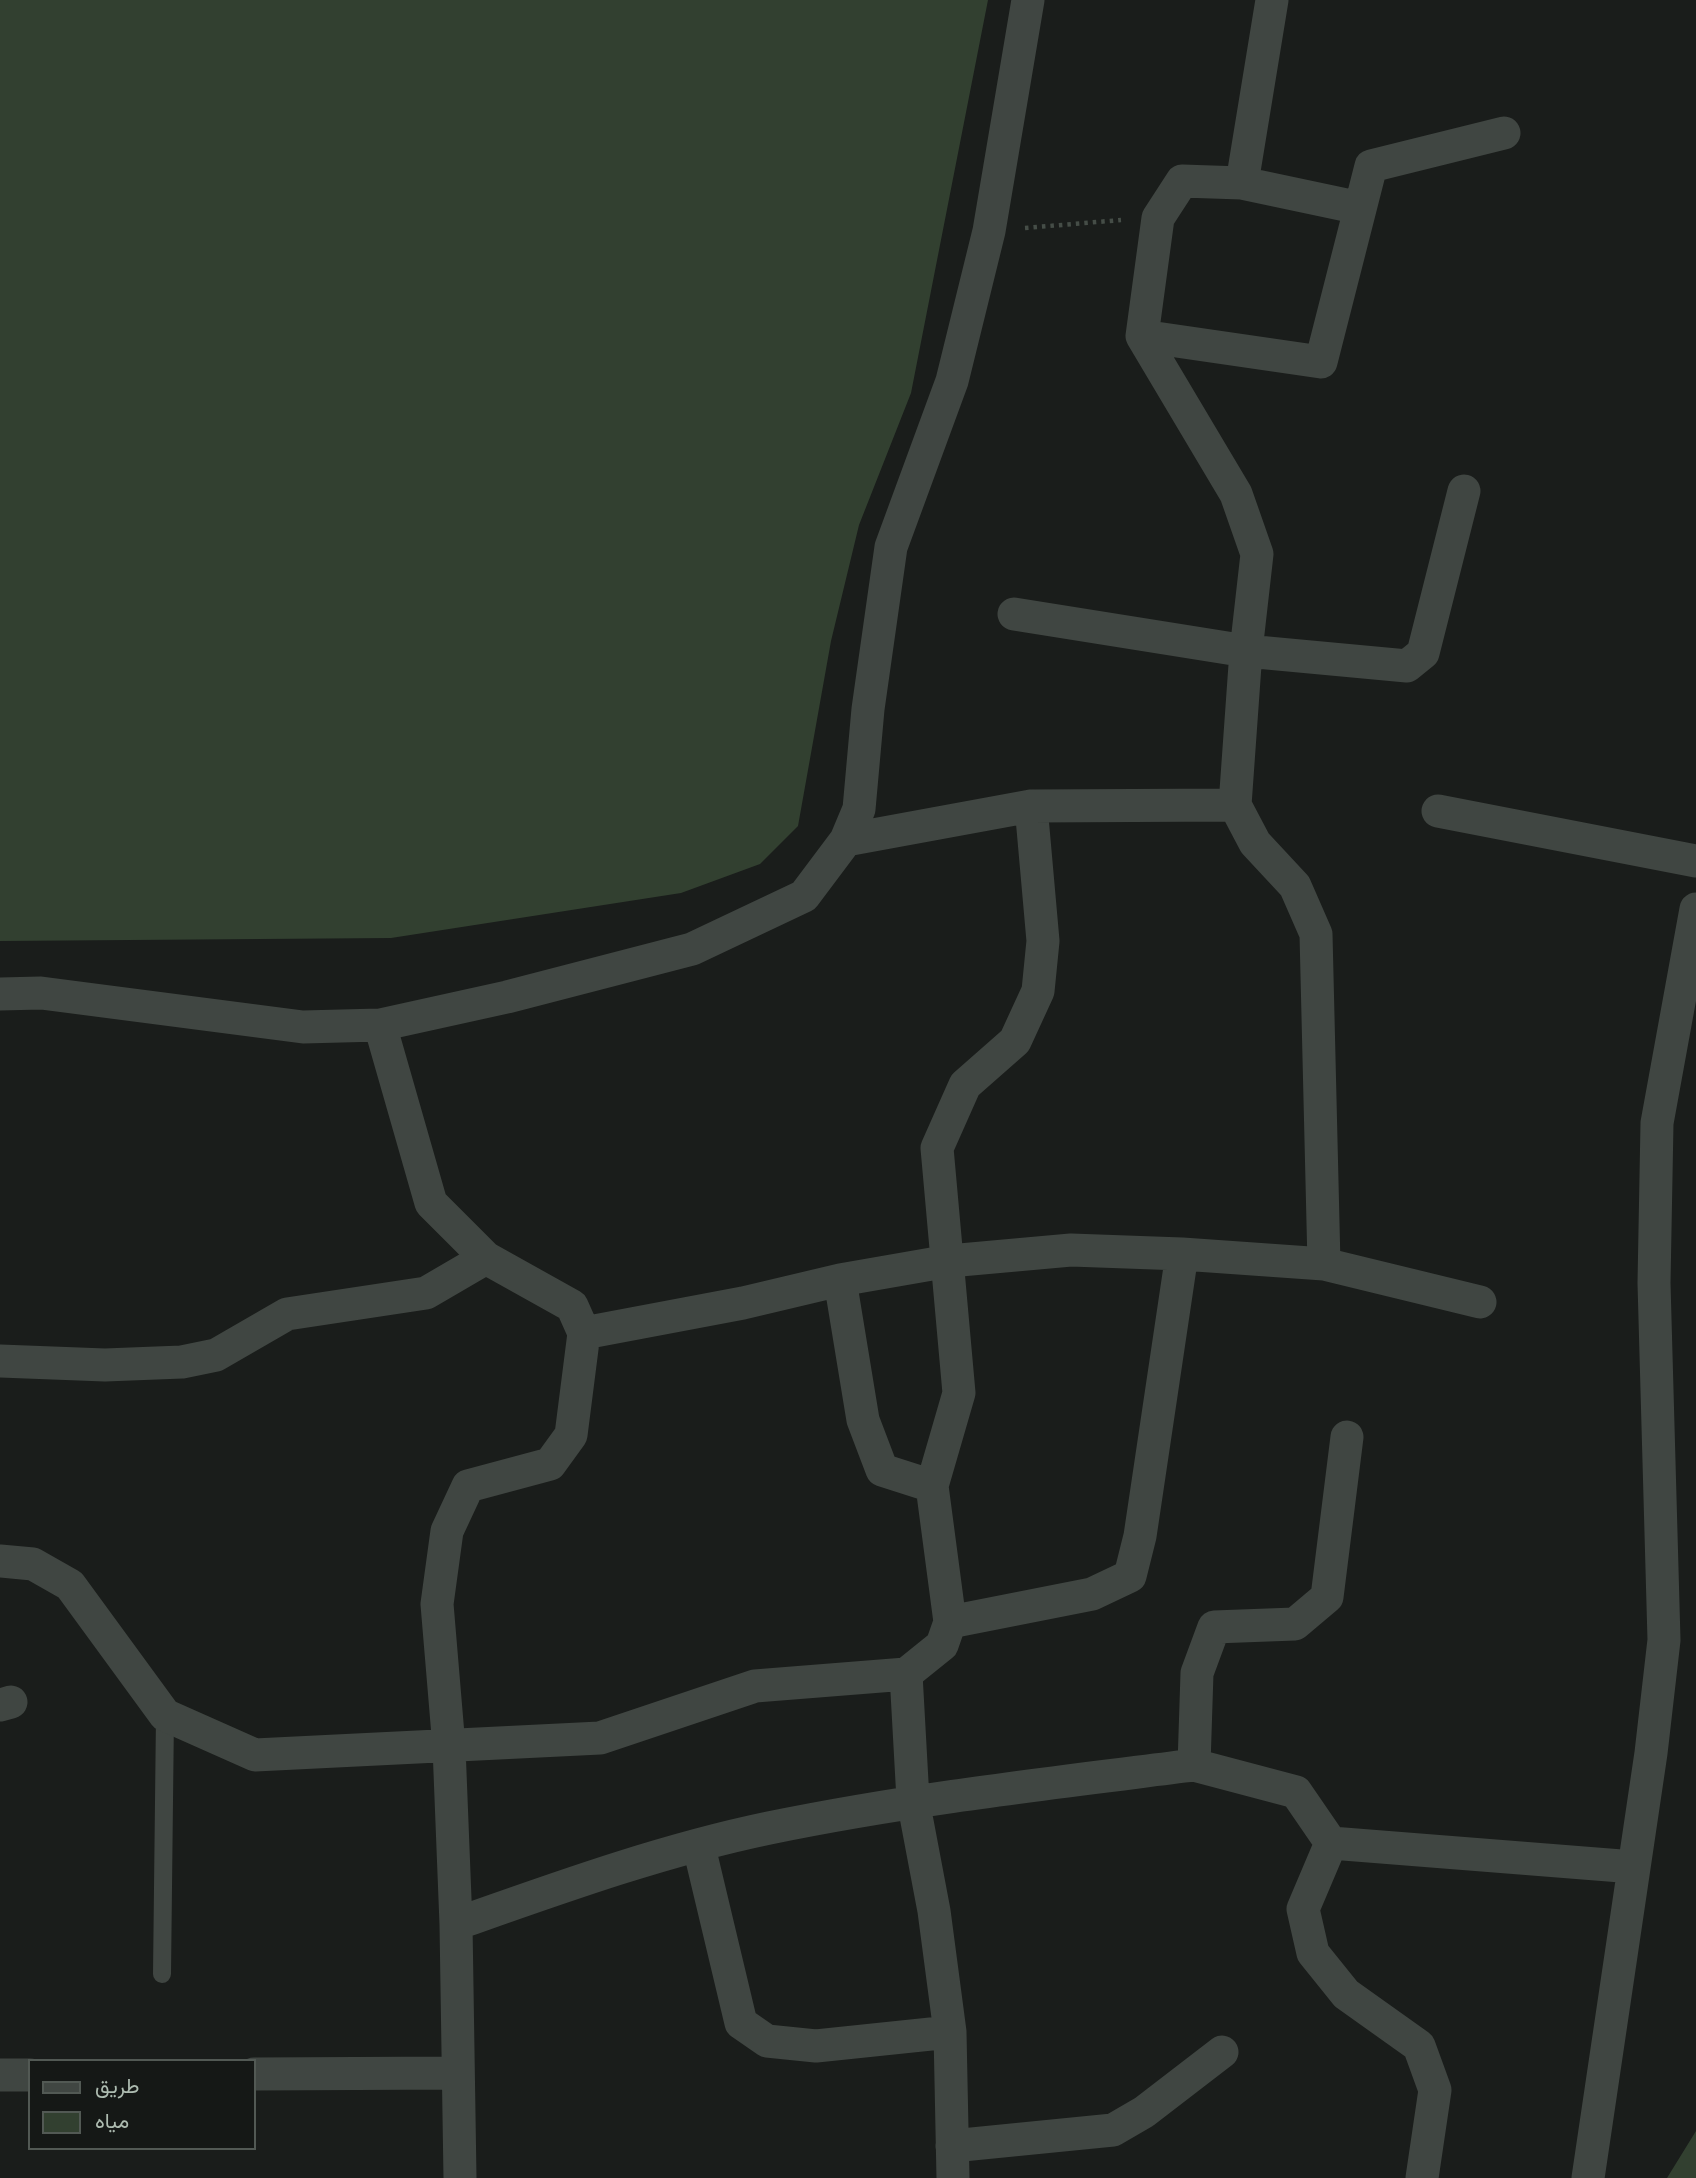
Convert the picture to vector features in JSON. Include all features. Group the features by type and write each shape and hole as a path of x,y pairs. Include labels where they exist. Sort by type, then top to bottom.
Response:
{"street":[{"path":"0,994 41,993 303,1027 380,1025 507,997 692,949 804,897 846,840 859,809 868,709 891,547 952,382 989,232 1028,0"},
{"path":"1242,183 1272,0"},
{"path":"1142,336 1321,362 1371,166 1504,133"},
{"path":"1324,1265 1316,934 1295,886 1255,843 1234,806 1246,651 1257,554 1236,494 1142,336 1158,218 1182,181 1242,183 1360,208"},
{"path":"1014,614 1246,651 1407,666 1423,653 1464,491"},
{"path":"846,840 1031,806 1234,806"},
{"path":"0,1561 33,1564 71,1585 165,1715 255,1755 600,1738 755,1686 906,1674 942,1645 950,1622 932,1486 960,1393 937,1148 965,1085 1015,1041 1038,991 1043,941 1031,806"},
{"path":"1438,811 1696,861"},
{"path":"1588,2178 1664,1640 1654,1283 1657,1123 1696,909"},
{"path":"380,1025 431,1203 486,1258 572,1306 584,1333 570,1435 550,1464 468,1486 447,1531 437,1604 449,1747 456,1924 460,2178"},
{"path":"584,1333 743,1303 840,1280 949,1261 1071,1250 1182,1254 1324,1265 1480,1302"},
{"path":"950,1622 1092,1594 1130,1576 1140,1536 1182,1254"},
{"path":"0,1361 105,1365 182,1362 216,1355 287,1314 426,1293 486,1258"},
{"path":"840,1280 863,1420 882,1470 932,1486"},
{"path":"1194,1765 1197,1673 1214,1627 1295,1624 1327,1597 1347,1437"},
{"path":"906,1674 913,1800 934,1911 950,2032 953,2162 1113,2130 1144,2112 1222,2052"},
{"path":"456,1924 594,1876 766,1828 913,1800 1194,1765 1296,1792 1331,1843"},
{"path":"1331,1843 1634,1867"},
{"path":"1331,1843 1303,1909 1313,1953 1346,1994 1419,2046 1435,2090 1422,2178"},
{"path":"699,1847 741,2023 768,2041 817,2046 950,2032"},
{"path":"256,2074 457,2073"},
{"path":"0,2075 28,2075"}],"lane":[{"path":"162,1974 165,1715"}],"path":[{"path":"989,232 1158,218"}],"water":[{"path":"0,0 988,0 911,393 859,525 831,641 798,826 760,864 681,893 391,938 0,941"},
{"path":"1696,2131 1696,2178 1667,2178"}]}
